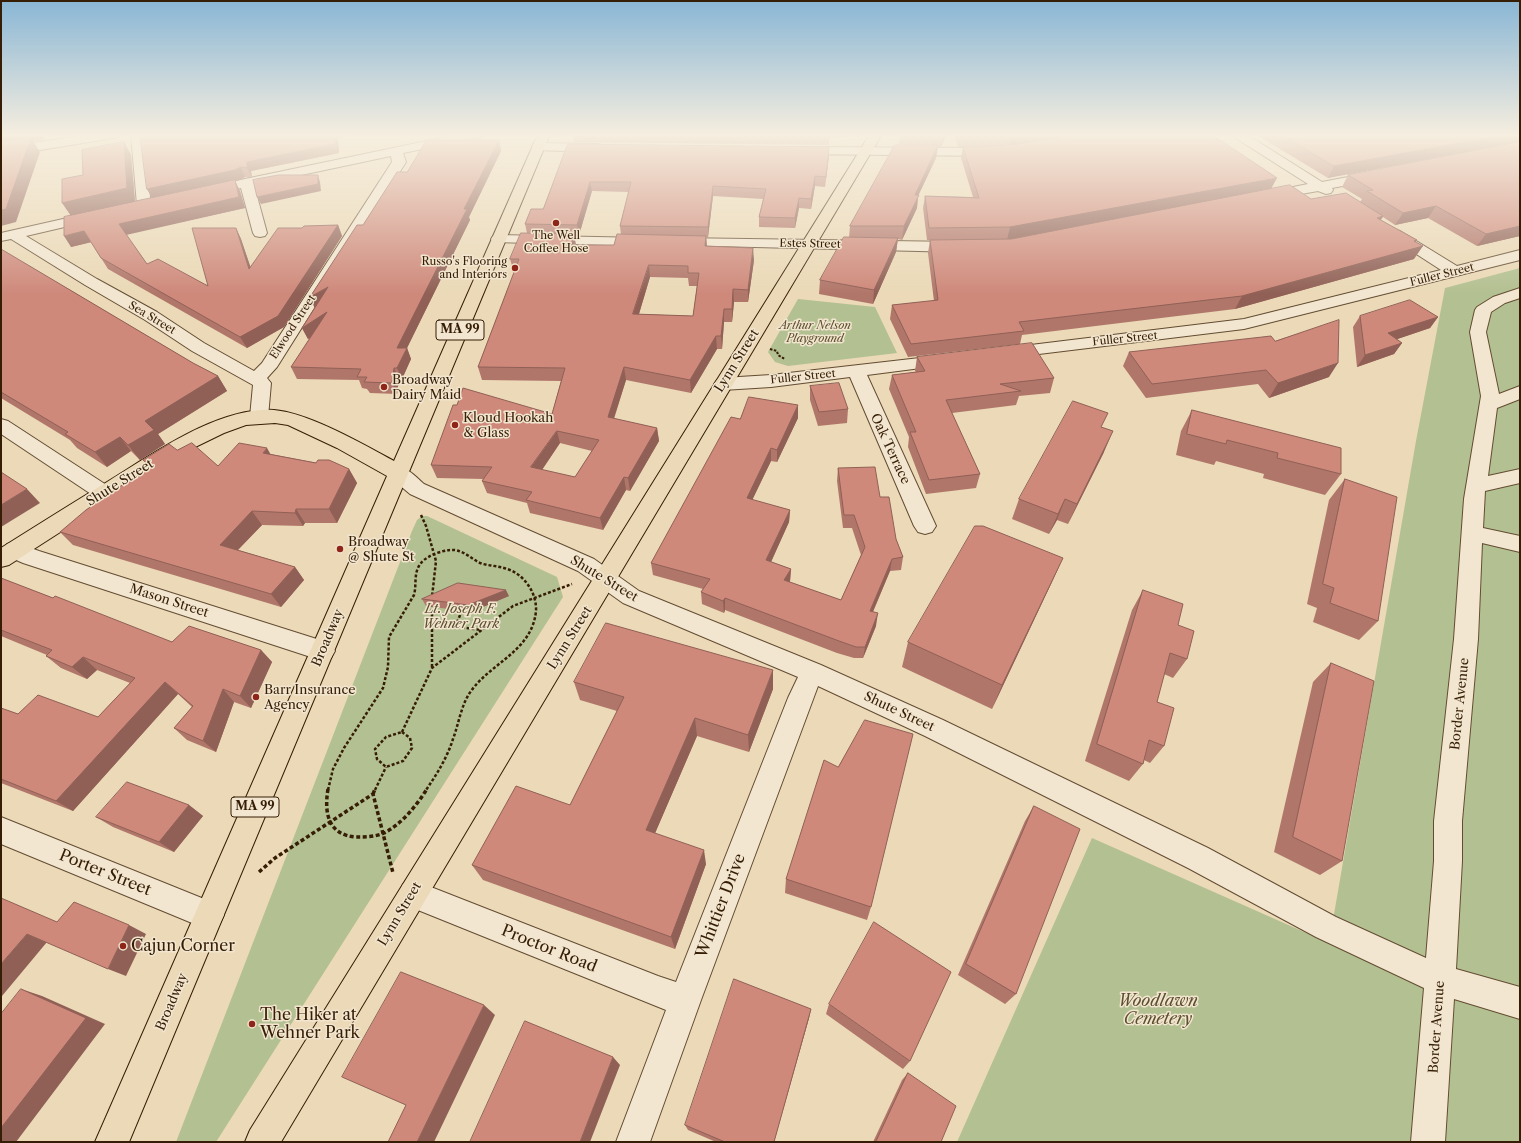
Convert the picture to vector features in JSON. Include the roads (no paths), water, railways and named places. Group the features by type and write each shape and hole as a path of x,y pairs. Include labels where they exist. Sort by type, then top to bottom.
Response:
{"main road":[{"name":"Broadway","path":"112,1142 520,187"},
{"name":"Lynn Street","path":"262,1142 844,187"},
{"name":"Shute Street","path":"8,554 154,461 194,438 227,425 259,417 287,418 294,420 361,451 398,473"}],"street":[{"path":"142,187 144,205"},
{"path":"195,194 223,187"},
{"path":"247,187 260,233"},
{"name":"Elwood Street","path":"256,380 272,360 383,187"},
{"path":"1251,200 1313,187"},
{"path":"1322,187 1336,196"},
{"path":"129,208 158,202"},
{"path":"7,235 106,213"},
{"path":"1381,225 1455,272"},
{"name":"Sea Street","path":"7,235 62,263 91,282 256,380"},
{"name":"Estes Street","path":"498,239 975,247"},
{"name":"Fuller Street","path":"994,354 1268,320 1520,255"},
{"name":"Border Avenue","path":"1428,1142 1448,860 1448,822 1466,639 1472,533 1476,486 1490,396 1478,332 1483,310 1498,300 1520,293"},
{"name":"Fuller Street","path":"723,384 771,381 963,358"},
{"name":"Oak Terrace","path":"856,371 925,526"},
{"path":"256,380 262,383 259,417"},
{"path":"1489,405 1520,392"},
{"path":"1,425 104,493"},
{"name":"Shute Street","path":"398,473 417,489 579,562 606,578 631,597 812,672 934,728 1198,858 1336,932 1440,980 1520,1003"},
{"path":"1476,486 1520,476"},
{"path":"1472,533 1520,544"},
{"name":"Mason Street","path":"8,554 31,557 323,651"},
{"name":"Whittier Drive","path":"633,1142 685,1000 800,698 812,672"},
{"name":"Porter Street","path":"1,830 209,916"},
{"name":"Proctor Road","path":"413,894 658,992 685,1000"}],"place":[{"name":"The Well Coffee Hose","path":"556,223"},
{"name":"Russo's Flooring and Interiors","path":"515,268"},
{"name":"Broadway Dairy Maid","path":"384,387"},
{"name":"Kloud Hookah & Glass","path":"455,425"},
{"name":"Broadway @ Shute St","path":"340,549"},
{"name":"Barr Insurance Agency","path":"256,697"},
{"name":"Cajun Corner","path":"123,946"},
{"name":"The Hiker at Wehner Park","path":"252,1024"}],"park label":[{"name":"Arthur Nelson Playground","path":"815,332"},
{"name":"Lt. Joseph F. Wehner Park","path":"461,616"},
{"name":"Woodlawn Cemetery","path":"1158,1010"}]}
